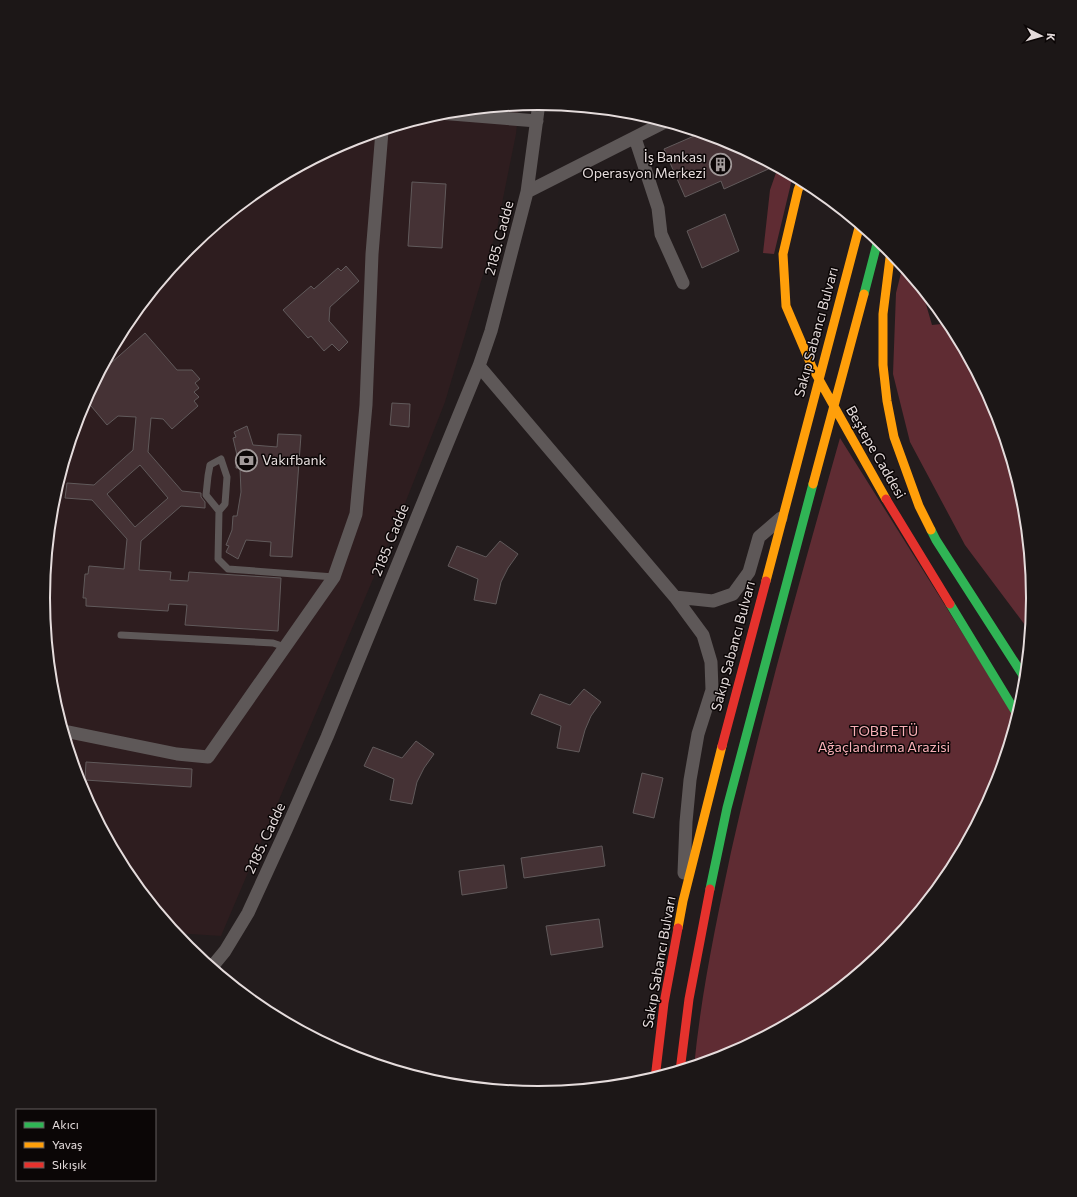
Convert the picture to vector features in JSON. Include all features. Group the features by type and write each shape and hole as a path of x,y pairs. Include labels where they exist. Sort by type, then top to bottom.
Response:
{"main road":[{"name":"Beştepe Caddesi","path":"800,186 783,254 786,306 812,367 874,479 1014,709"},
{"name":"Sakıp Sabancı Bulvarı","path":"656,1072 664,1003 683,901 707,802 781,518 859,229"},
{"path":"681,1065 700,938 727,808 841,384 877,246"},
{"name":"Beştepe Caddesi","path":"890,259 883,314 883,365 887,401 894,437 919,506 936,540 1021,673"}],"street":[{"name":"2185. Cadde","path":"214,964 225,951 248,913 286,830 327,737 479,366 491,331 527,192 538,110"},
{"path":"467,115 537,121"},
{"path":"527,192 659,125"},
{"path":"69,732 177,754 208,757 334,577 356,514 366,405 372,254 382,136"},
{"path":"635,138 658,208 661,234 683,282"},
{"path":"479,366 675,598 703,635 711,662 712,690 698,734 690,780 686,822 683,901"},
{"path":"675,598 713,601 733,594 749,572 759,538 781,518"}],"lane":[{"path":"219,511 206,495 210,465 221,459 227,476 225,504 219,511 218,559 228,569 334,577"},
{"path":"122,635 273,643 285,647"}],"shaded area":[{"path":"518,111 516,134 497,228 445,402 402,511 221,936 183,934 171,921 132,870 115,843 100,815 76,756 59,694 51,630 50,598 54,535 59,503 76,441 100,382 132,327 171,276 216,231 241,211 294,175 322,160 381,136 443,119 475,114"}],"green space":[{"path":"776,171 792,180 774,254 763,253 770,190"},
{"path":"901,271 925,299 932,325 943,324 962,354 977,382 990,412 1001,441 1018,503 1026,567 1026,626 965,545 910,442 893,374 896,293"},
{"name":"TOBB ETÜ Ağaçlandırma Arazisi","path":"840,438 1013,714 1001,756 977,815 945,870 906,921 861,966 810,1005 755,1037 695,1061 710,959 731,852 782,645"}],"building":[{"name":"İş Bankası Operasyon Merkezi","path":"695,136 725,147 770,168 724,189 721,181 685,197 664,149"},
{"path":"412,182 446,184 442,248 408,246"},
{"path":"725,214 739,251 702,268 687,231"},
{"path":"346,266 359,281 330,307 329,321 348,342 339,351 332,344 324,351 311,336 308,338 283,310 311,286 314,289 338,268 341,271"},
{"path":"145,333 177,370 192,370 200,379 195,383 199,388 194,392 199,397 194,401 198,406 172,429 163,419 151,418 148,452 182,491 201,493 201,497 205,502 205,508 181,506 141,541 139,570 171,572 170,580 188,581 189,572 281,578 278,631 185,625 187,605 169,604 168,611 86,606 86,598 83,598 85,574 88,574 89,566 124,569 127,539 92,500 65,498 67,483 94,485 133,450 136,417 118,416 107,425 90,405 110,363","holes":["140,465 168,498 135,527 107,494"]},
{"path":"392,403 410,404 409,427 390,425"},
{"path":"247,426 253,445 277,447 278,434 301,435 292,557 270,556 271,542 246,540 238,559 226,552 229,546 226,545 232,530 233,516 237,516 241,492 240,468 236,468 237,455 233,438 236,437 234,432"},
{"path":"500,541 518,554 508,568 501,582 496,604 474,600 478,579 448,566 457,546 486,557"},
{"path":"584,689 601,702 591,716 585,730 579,752 557,748 561,726 531,714 540,694 570,705"},
{"path":"416,741 434,754 424,768 417,782 412,804 390,800 394,779 364,766 373,747 402,758"},
{"path":"86,762 192,769 191,787 85,780"},
{"path":"642,773 663,778 654,818 633,813"},
{"path":"602,846 605,866 524,878 521,858"},
{"path":"504,865 507,888 462,895 459,871"},
{"path":"599,919 603,947 551,955 546,926"}],"traffic: fast":[{"path":"864,294 876,246"},
{"path":"710,889 727,808 813,484"},
{"path":"931,530 1021,673"},
{"path":"950,604 1014,709"}],"traffic: slow":[{"path":"800,186 783,254 786,306 812,367 886,499"},
{"path":"766,581 859,229"},
{"path":"890,259 883,314 883,365 887,401 894,437 919,506 931,530"},
{"path":"813,484 864,294"},
{"path":"678,928 683,901 722,746"}],"traffic: jam":[{"path":"886,499 950,604"},
{"path":"722,746 766,581"},
{"path":"681,1065 689,999 710,889"},
{"path":"656,1072 664,1003 678,928"}],"place":[{"name":"İş Bankası Operasyon Merkezi","path":"721,165"},
{"name":"Vakıfbank","path":"247,460"}]}
